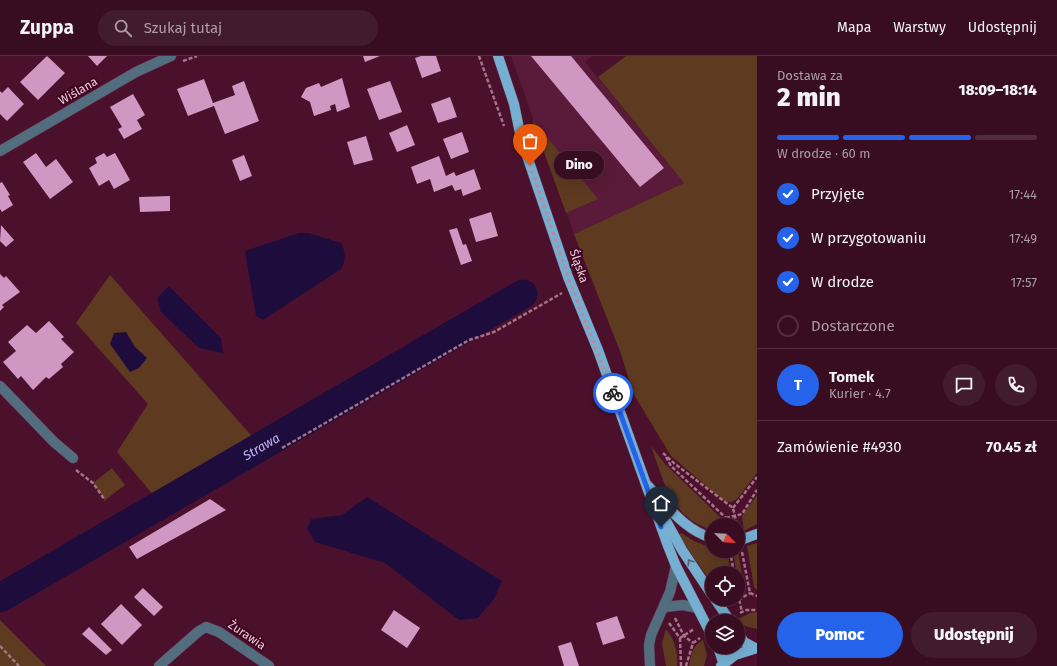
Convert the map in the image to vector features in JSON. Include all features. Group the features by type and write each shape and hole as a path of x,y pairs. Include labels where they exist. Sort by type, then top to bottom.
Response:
{"main road":[{"name":"Śląska","path":"498,56 514,104 521,138 568,277 598,350 644,482 676,566 705,622"},
{"name":"Śląska","path":"644,482 682,550 705,584"},
{"path":"644,482 683,523 705,535"},
{"path":"745,539 757,534"},
{"path":"745,642 756,648"},
{"path":"720,654 722,664 734,655 756,648"}],"street":[{"name":"Wiślana","path":"0,151 136,72 171,56"},
{"path":"0,386 49,437 73,458"},
{"path":"650,666 649,650 651,635 665,606 676,566"},
{"path":"665,606 683,605 698,608"},
{"name":"Żurawia","path":"159,666 199,631 209,627 269,666"}],"path":[{"path":"282,448 469,340 494,332 562,293"},
{"path":"735,516 733,508 675,464 663,453 671,466 726,518 735,516 742,514 757,490"},
{"path":"733,508 757,477"},
{"path":"743,558 750,593 757,596"},
{"path":"741,606 742,612"},
{"path":"680,638 681,666"},
{"path":"686,666 693,643"},
{"path":"0,646 19,666"}],"shaded area":[{"path":"511,56 592,56 585,62 684,183 574,234"},
{"path":"626,56 757,56 757,473 737,499 731,502 724,501 671,456 633,393 621,354 574,234 684,183 598,77"},
{"path":"532,119 598,199 566,213"},
{"path":"299,233 308,233 341,243 345,256 343,265 341,269 263,320 256,316 245,251"},
{"path":"110,275 256,441 155,497 117,452 148,404 76,323"},
{"path":"519,285 527,300 493,323 480,319 483,307"},
{"path":"169,286 221,338 223,353 199,348 161,312 157,298"},
{"path":"126,332 135,347 147,358 139,368 130,372 110,344 114,333"},
{"path":"651,446 665,464 720,518 705,518 705,527 687,517 678,508 671,497 660,473"},
{"path":"112,468 125,485 105,500 93,483"},
{"path":"757,495 757,524 745,530 745,518 742,518 742,516"},
{"path":"367,497 502,581 494,599 478,618 459,620 385,563 315,542 307,529 311,519 342,515"},
{"path":"681,533 694,541 705,545 705,558 728,558 730,566 705,566 705,574 679,536"},
{"path":"757,543 757,590 754,587 747,546"},
{"path":"734,558 739,558 740,566 735,566"},
{"path":"757,612 757,629 745,626 745,616"},
{"path":"0,620 46,666 0,666"},
{"path":"666,629 672,637 675,646 677,666 666,666 662,643"},
{"path":"703,640 705,654 707,655 704,666 689,666 691,655 699,642"}],"building":[{"path":"47,56 65,73 38,100 20,82"},
{"path":"88,56 107,56 97,66"},
{"path":"363,56 380,56 365,62"},
{"path":"421,56 436,56 441,71 422,78 415,58"},
{"path":"531,56 571,56 664,168 640,187"},
{"path":"342,78 350,107 337,112 335,104 330,106 331,110 314,116 310,102 301,97 306,88 319,83 321,87"},
{"path":"204,79 213,103 235,95 232,86 244,81 259,121 225,134 214,106 188,116 177,89"},
{"path":"390,81 402,112 379,120 367,89"},
{"path":"8,87 24,104 7,121 0,114 0,91 2,93"},
{"path":"133,94 145,115 137,120 142,129 124,139 118,129 122,127 110,107"},
{"path":"450,97 457,117 438,123 431,104"},
{"path":"407,125 415,145 397,152 389,133"},
{"path":"462,132 469,152 451,159 443,139"},
{"path":"366,136 373,160 354,165 347,142"},
{"path":"36,153 46,167 56,159 73,182 50,199 23,162"},
{"path":"104,153 107,157 115,153 130,180 114,189 109,180 99,186 89,168 97,163 95,158"},
{"path":"244,155 252,176 240,181 232,160"},
{"path":"439,156 446,176 454,172 456,176 474,169 481,189 463,196 461,189 455,191 452,185 434,192 430,179 417,184 411,167"},
{"path":"2,182 10,195 8,196 13,205 2,212 0,209 0,183"},
{"path":"170,196 170,211 140,212 139,197"},
{"path":"491,212 498,236 476,242 469,219"},
{"path":"1,225 14,240 6,247 0,241"},
{"path":"457,228 463,245 466,244 472,261 461,265 449,230"},
{"path":"0,274 4,278 6,276 20,292 2,305 4,307 0,311"},
{"path":"49,321 64,337 61,339 74,352 61,364 63,367 49,379 46,377 33,390 21,376 18,379 3,362 16,351 8,342 27,325 36,333"},
{"path":"210,499 226,510 137,559 129,547"},
{"path":"143,588 163,607 154,616 134,597"},
{"path":"121,604 142,625 122,645 101,624"},
{"path":"394,610 420,628 407,648 381,630"},
{"path":"617,616 625,638 603,645 596,623"},
{"path":"89,627 112,650 106,655 82,634"},
{"path":"571,642 579,666 564,666 558,646"}],"waterway":[{"name":"Strawa","path":"0,598 523,294"}],"way so far":[{"path":"530,165 568,277 586,324 598,350 613,393"}],"place":[{"name":"Dino","path":"530,165"}],"route":[{"path":"613,393 661,527"}]}
